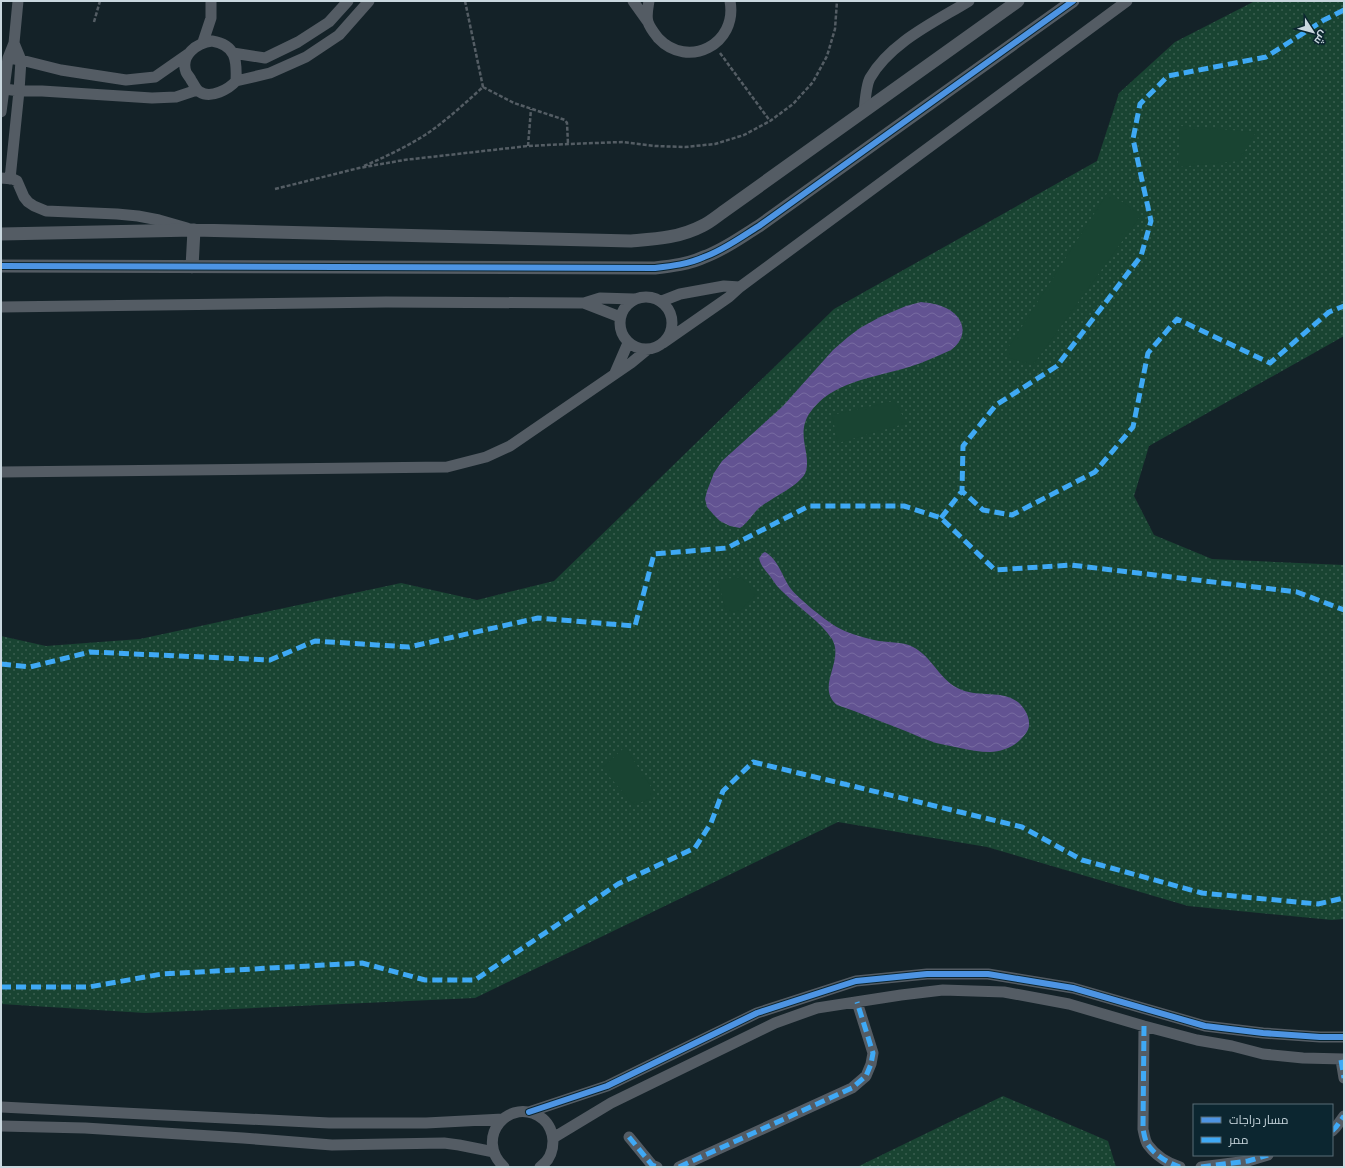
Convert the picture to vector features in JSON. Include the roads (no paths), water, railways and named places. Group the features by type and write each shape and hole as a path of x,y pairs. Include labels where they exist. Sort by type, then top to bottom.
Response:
{"street":[{"path":"1,112 8,58 14,43 18,1"},
{"path":"203,42 212,18 212,1"},
{"path":"233,53 265,58 298,42 329,22 348,1"},
{"path":"188,54 186,71 197,90 202,94 212,94 223,91 232,86 236,81 270,73 306,56 339,35 369,1"},
{"path":"633,1 655,34 664,44 676,50 689,52 702,50 714,44 724,35 730,23 732,10 730,1"},
{"path":"648,22 649,1"},
{"path":"864,111 869,79 884,60 901,43 969,1"},
{"path":"1,234 194,230 631,241 680,235 702,226 1018,1"},
{"path":"1,266 655,268 673,266 704,258 717,252 759,226 1073,1"},
{"path":"663,344 671,330 671,314 668,308 662,301 654,297 645,296 629,302 623,309 619,325 621,334 628,343 640,349 656,348 663,344 729,297 740,287 1127,1"},
{"path":"8,58 61,70 126,80 155,77 188,54 195,46 203,42 212,41 220,42 227,46 233,53 236,60 236,81"},
{"path":"14,43 21,60 19,91 5,179 17,181 28,202 46,211 138,216 159,220 194,230"},
{"path":"5,89 152,98 176,97 197,90"},
{"path":"192,267 194,230"},
{"path":"662,301 680,294 699,290 724,286 740,287"},
{"path":"1,307 386,302 584,303 600,298 634,299"},
{"path":"584,303 620,317"},
{"path":"614,373 628,343"},
{"path":"1,472 447,467 486,456 510,446 614,373 631,363 648,349"},
{"path":"504,1167 498,1162 494,1152 492,1144 493,1134 503,1119 511,1114 529,1112 607,1086 756,1013 856,981 927,974 988,974 1073,988 1205,1026 1263,1033 1344,1037"},
{"path":"1069,1004 1073,988"},
{"path":"553,1138 611,1103 775,1023 817,1008 943,990 1004,992 1069,1004 1197,1040 1232,1046 1263,1054 1343,1060 1344,1078"},
{"path":"679,1167 852,1088 866,1076 871,1064 873,1053 858,1002"},
{"path":"1144,1026 1143,1129 1148,1145 1168,1163 1180,1167"},
{"path":"1,1107 329,1123 426,1123 503,1119"},
{"path":"100,1129 102,1111"},
{"path":"529,1112 538,1116 551,1129 553,1148 550,1157 542,1166"},
{"path":"1333,1129 1344,1116"},
{"path":"1,1126 100,1129 332,1145 444,1143 494,1152"},
{"path":"629,1137 652,1165 657,1167"},
{"path":"1200,1167 1248,1161 1265,1156"}],"water":[{"path":"921,302 943,307 957,317 961,322 962,333 957,345 951,350 920,364 854,382 829,394 818,403 809,414 805,422 804,437 807,464 804,476 793,486 759,508 740,528 730,526 720,521 707,507 705,499 714,473 722,461 783,406 833,350 848,337 860,328 880,317 906,306"},
{"path":"765,552 774,559 791,589 812,609 835,626 849,633 869,639 899,643 913,647 926,657 942,676 954,686 962,690 1011,698 1018,702 1028,716 1029,727 1026,733 1017,743 1006,749 994,752 975,751 936,743 837,705 831,698 829,690 829,682 835,656 835,647 832,639 822,626 776,585 763,568 759,558"}]}
